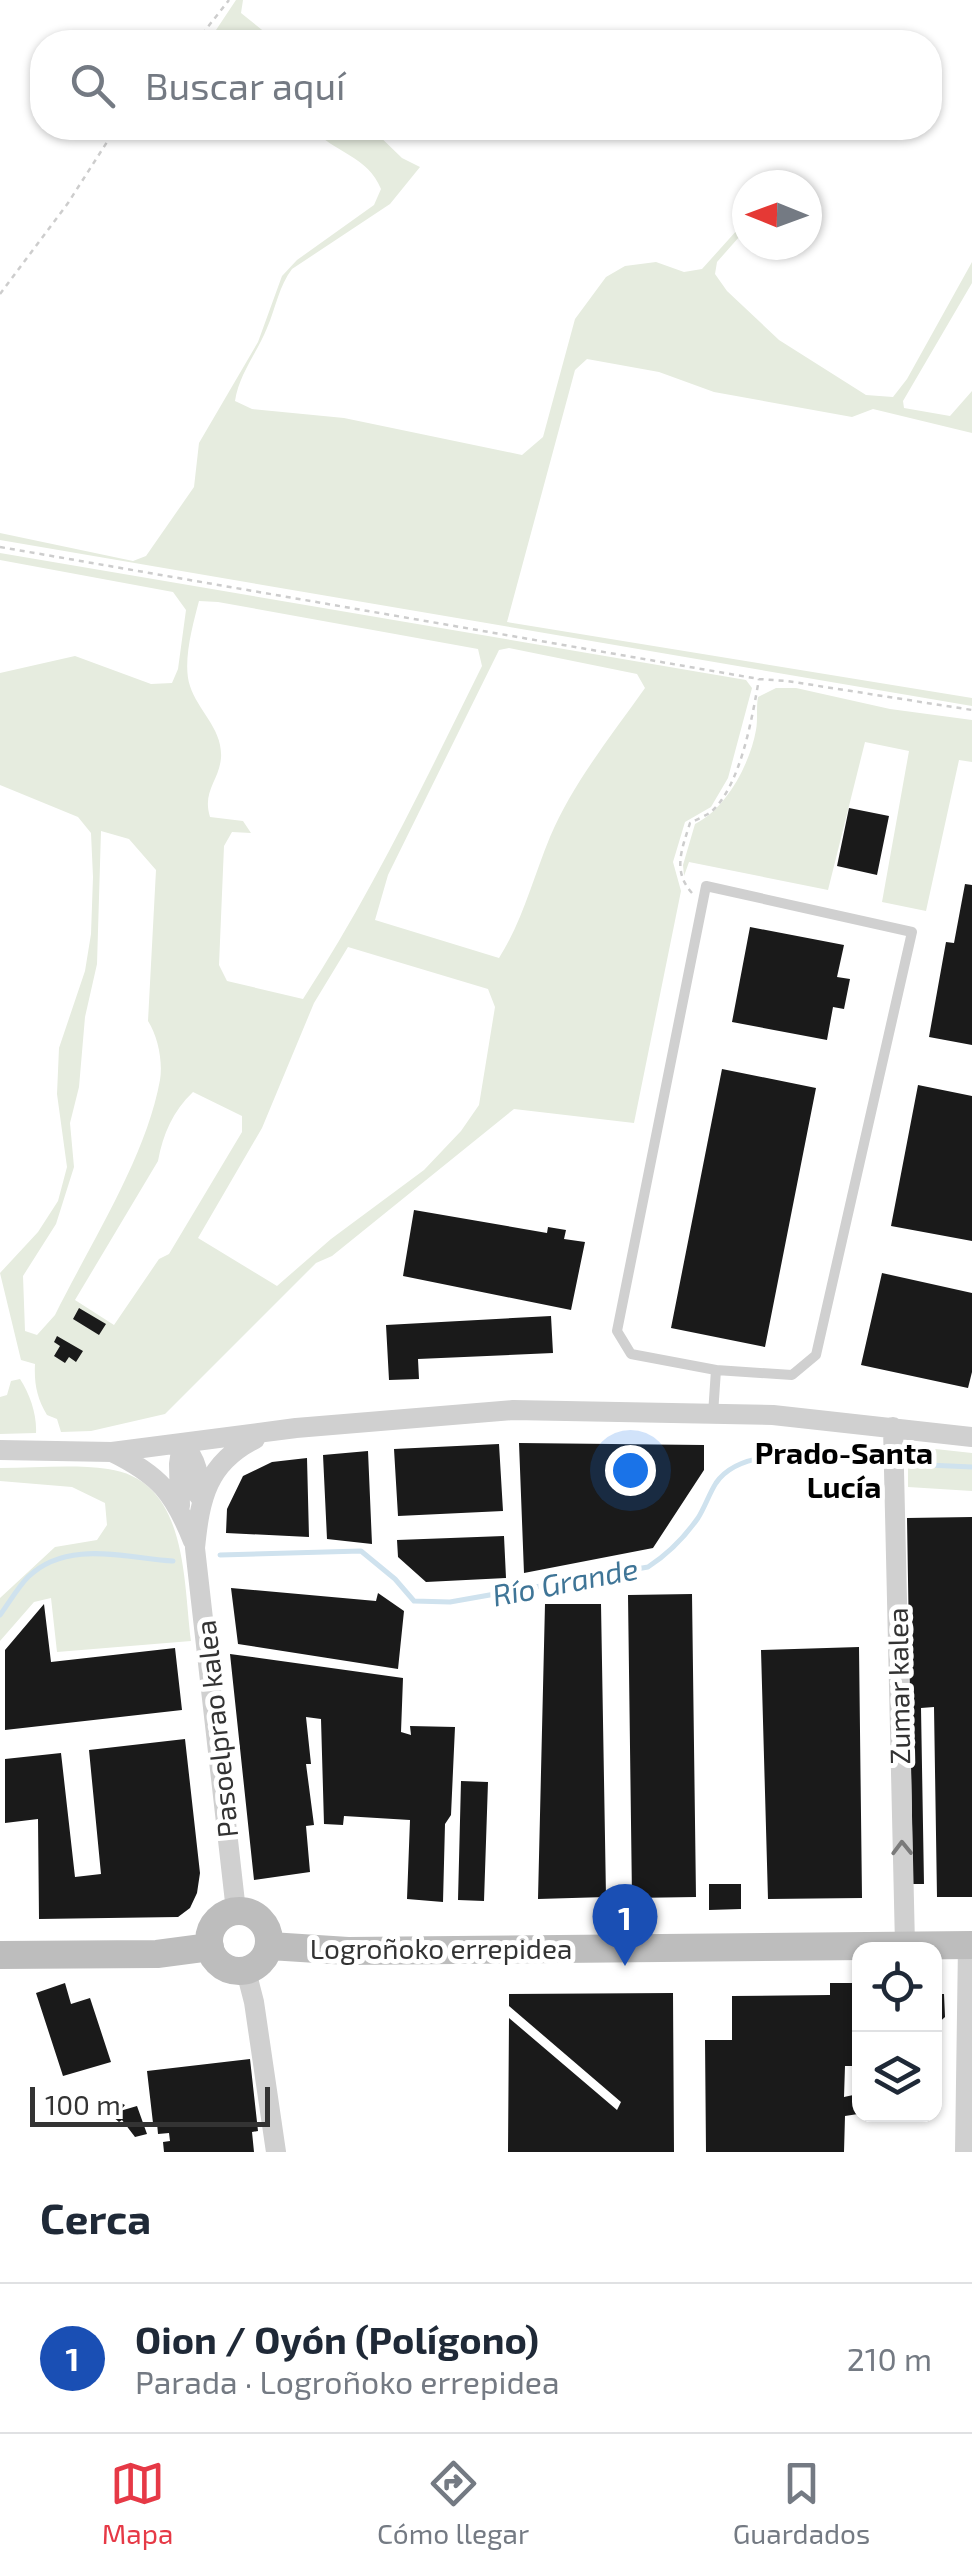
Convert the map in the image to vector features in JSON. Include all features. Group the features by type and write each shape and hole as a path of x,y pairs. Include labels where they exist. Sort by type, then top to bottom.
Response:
{"main road":[{"path":"236,1911 250,1912 262,1920 270,1946 257,1966 246,1971 227,1969 213,1956 212,1928 218,1920 236,1911"},
{"name":"Logroñoko errepidea","path":"942,1945 970,1945"},
{"path":"0,1955 157,1954 210,1946"},
{"name":"Logroñoko errepidea","path":"270,1946 348,1952 852,1946"}],"street":[{"path":"0,1450 112,1452 269,1432 514,1410 773,1415 972,1436"},
{"name":"Zumar kalea","path":"893,1427 905,1942"},
{"path":"190,1507 237,1448 269,1432"},
{"path":"182,1444 179,1464 190,1507"},
{"path":"112,1452 140,1466 190,1507"},
{"name":"Pasoelprao kalea","path":"190,1507 236,1911"},
{"path":"965,2152 970,1945"},
{"path":"246,1971 276,2152"}],"lane":[{"path":"706,886 912,932 816,1354 792,1375 716,1370 631,1354 617,1332 706,886"},
{"path":"713,1414 716,1370"}],"path":[{"path":"205,30 229,0"},
{"path":"0,294 68,203 108,140"},
{"path":"0,547 759,679 972,710"},
{"path":"703,906 683,884 678,862 690,824 712,811 745,751 759,679"}],"shaded area":[{"path":"236,0 243,0 241,13 262,30 216,30"},
{"path":"326,140 383,140 402,158 420,167 390,204 292,269 235,401 252,409 344,418 522,455 543,437 575,319 606,277 625,266 656,262 684,272 702,269 732,236 732,245 717,262 715,274 727,291 779,340 866,395 893,397 972,262 972,283 903,401 904,408 950,416 972,391 972,433 873,409 852,417 714,392 659,372 587,359 575,370 507,622 972,698 972,706 0,540 0,533 133,561 146,556 194,487 199,443 258,342 282,276 297,260 374,205 381,189 359,162"},
{"path":"0,553 746,680 752,688 728,778 711,807 685,822 673,862 681,891 634,1123 514,1109 332,1256 316,1263 165,1414 91,1431 61,1432 57,1419 47,1415 37,1391 35,1364 21,1360 0,1273 38,1232 58,1201 67,1167 57,1094 59,1048 85,971 93,877 91,833 78,817 0,785 0,673 75,656 151,684 172,683 178,669 186,610 173,592 0,560","holes":["199,601 478,649 482,666 440,751 375,877 303,999 227,981 219,965 224,846 232,832 251,833 243,821 210,817 209,793 220,766 221,748 190,686 189,644","509,648 637,674 645,688 570,798 499,958 375,920 388,875 499,650","101,831 129,839 156,870 148,1021 159,1049 160,1080 130,1170 55,1315 37,1335 25,1331 23,1276 56,1224 74,1167 70,1123 97,964","348,947 488,989 495,1007 479,1105 461,1131 424,1170 331,1239 277,1286 198,1238 262,1128 314,1003","193,1092 242,1116 242,1132 169,1254 159,1259 114,1325 75,1300 158,1161 166,1132"]},
{"path":"776,688 796,688 890,709 972,720 972,762 959,760 926,911 882,902 909,751 865,742 828,890 689,862 684,876 683,865 695,824 717,808 735,784 753,743 758,697"},
{"path":"20,1379 32,1405 36,1433 0,1434 0,1397 7,1395 11,1381"},
{"path":"908,1446 972,1453 972,1491 908,1487"},
{"path":"0,1468 108,1469 134,1477 154,1492 177,1536 191,1641 57,1652 51,1598 34,1602 0,1641 0,1598 55,1547 97,1540 107,1525 105,1503 72,1487 0,1481"}],"building":[{"path":"849,808 889,816 877,875 837,866"},
{"path":"965,884 972,885 972,1045 929,1037 946,942 954,943"},
{"path":"750,927 844,945 837,977 850,979 844,1009 833,1007 827,1040 732,1022"},
{"path":"722,1069 816,1088 765,1347 671,1328"},
{"path":"918,1085 972,1096 972,1241 891,1226"},
{"path":"414,1210 547,1233 548,1227 566,1230 564,1239 585,1242 571,1310 403,1276"},
{"path":"882,1273 972,1293 972,1372 968,1388 861,1365"},
{"path":"79,1308 106,1324 99,1335 73,1319"},
{"path":"551,1316 553,1353 418,1359 419,1379 389,1380 386,1325"},
{"path":"57,1336 83,1351 76,1362 69,1357 65,1363 54,1356 60,1346 54,1342"},
{"path":"519,1443 704,1445 704,1470 653,1548 524,1573"},
{"path":"499,1444 503,1511 398,1516 394,1449"},
{"path":"368,1451 372,1544 327,1539 323,1455"},
{"path":"307,1458 309,1537 226,1533 227,1509 243,1476 272,1462"},
{"path":"972,1517 972,1897 937,1897 934,1707 921,1708 924,1884 913,1884 907,1518"},
{"path":"504,1536 506,1578 426,1582 398,1557 397,1540"},
{"path":"231,1588 376,1601 378,1593 404,1611 398,1669 238,1644"},
{"path":"692,1594 696,1897 632,1898 628,1595"},
{"path":"44,1604 51,1662 175,1648 182,1710 5,1730 5,1650"},
{"path":"545,1604 601,1604 606,1897 538,1899"},
{"path":"859,1647 862,1898 768,1899 761,1650"},
{"path":"230,1654 403,1678 401,1732 411,1735 410,1726 455,1727 451,1815 445,1824 443,1902 407,1899 410,1820 344,1816 343,1825 324,1824 321,1719 306,1717 311,1764 306,1764 314,1825 306,1826 310,1872 254,1880"},
{"path":"185,1739 200,1873 190,1908 178,1917 39,1919 38,1819 5,1823 5,1759 61,1753 75,1877 101,1874 89,1750"},
{"path":"461,1781 488,1782 484,1901 458,1900"},
{"path":"709,1884 741,1884 741,1909 709,1910"},
{"path":"65,1983 71,2004 90,1998 111,2062 63,2076 36,1993"},
{"path":"830,1983 852,1983 852,2066 845,2066 844,2097 852,2095 852,2115 845,2116 844,2152 706,2152 705,2040 732,2040 732,1996 830,1995"},
{"path":"673,1993 674,2152 508,2152 509,2018 617,2110 621,2102 509,2006 509,1994"},
{"path":"250,2059 258,2131 252,2132 254,2152 164,2152 163,2142 170,2141 169,2133 158,2134 157,2123 153,2123 147,2071"},
{"path":"111,2098 125,2105 120,2111 137,2106 147,2134 135,2137 122,2120 119,2122 105,2110"}],"waterway":[{"name":"Río Grande","path":"220,1555 361,1551 414,1601 450,1602 648,1567 687,1532 716,1483 748,1461 792,1455 880,1463"},
{"name":"Río Grande","path":"906,1464 972,1467"},
{"name":"Río Grande","path":"0,1615 28,1577 60,1558 98,1554 173,1561"}],"place":[{"name":"Oion / Oyón (Polígono)","path":"625,1966"}],"district":[{"name":"Prado-Santa Lucía","path":"844,1469"}]}
